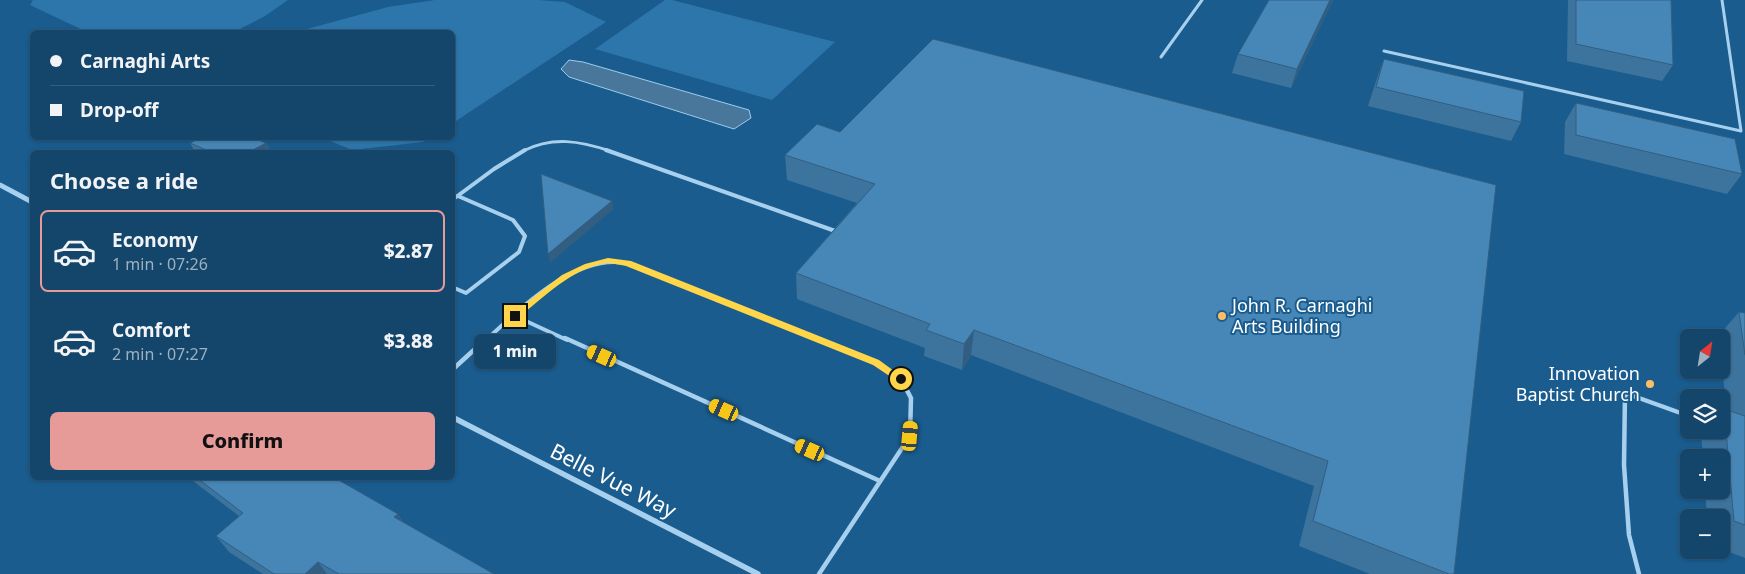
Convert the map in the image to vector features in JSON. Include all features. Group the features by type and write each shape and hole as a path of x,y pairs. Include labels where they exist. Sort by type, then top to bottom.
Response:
{"street":[{"path":"0,185 30,201"},
{"name":"Belle Vue Way","path":"455,419 758,574"}],"lane":[{"path":"1161,57 1202,0"},
{"path":"1384,51 1741,131 1722,0"},
{"path":"455,198 513,156 541,144 571,141 586,143 839,232"},
{"path":"455,288 466,293 519,252 525,236 513,220 458,196"},
{"path":"455,367 515,316 565,277 588,266 608,260 630,264 876,363 901,379 911,398 910,436 819,574"},
{"path":"515,316 880,481"},
{"path":"1639,574 1629,535 1624,465 1625,393 1680,413"}],"shaded area":[{"path":"33,0 288,0 265,16 238,30 83,30 30,5"},
{"path":"435,0 538,0 565,2 606,22 455,122 455,30 303,30 388,7"},
{"path":"665,0 672,0 835,42 772,100 595,49"},
{"path":"569,60 583,62 749,110 751,118 734,129 569,77 561,69"},
{"path":"328,140 426,140 423,142 352,150"}],"building":[{"path":"1269,0 1330,0 1297,69 1238,54"},
{"path":"1576,0 1671,0 1673,65 1576,44"},
{"name":"John R. Carnaghi Arts Building","path":"933,39 1496,185 1454,574 1449,574 1313,521 1328,461 974,330 964,344 926,330 930,324 796,273 875,184 785,155 817,124 840,132"},
{"path":"1384,59 1524,91 1521,122 1376,87"},
{"path":"1576,103 1735,139 1742,174 1576,135"},
{"path":"196,140 258,140 266,143 253,150 206,150 190,143"},
{"path":"541,174 612,201 548,254"},
{"path":"1739,312 1745,313 1745,355"},
{"path":"1730,411 1745,416 1745,525 1734,521 1730,476 1730,449 1728,449 1727,439 1730,439"},
{"path":"200,480 338,480 398,514 394,517 494,574 339,574 318,562 305,574 274,574 216,536 243,513"}],"place":[{"name":"John R. Carnaghi Arts Building","path":"1222,316"},
{"name":"Innovation Baptist Church","path":"1650,384"}],"route":[{"path":"515,316 565,277 588,266 608,260 628,263 876,363 901,379"}]}
